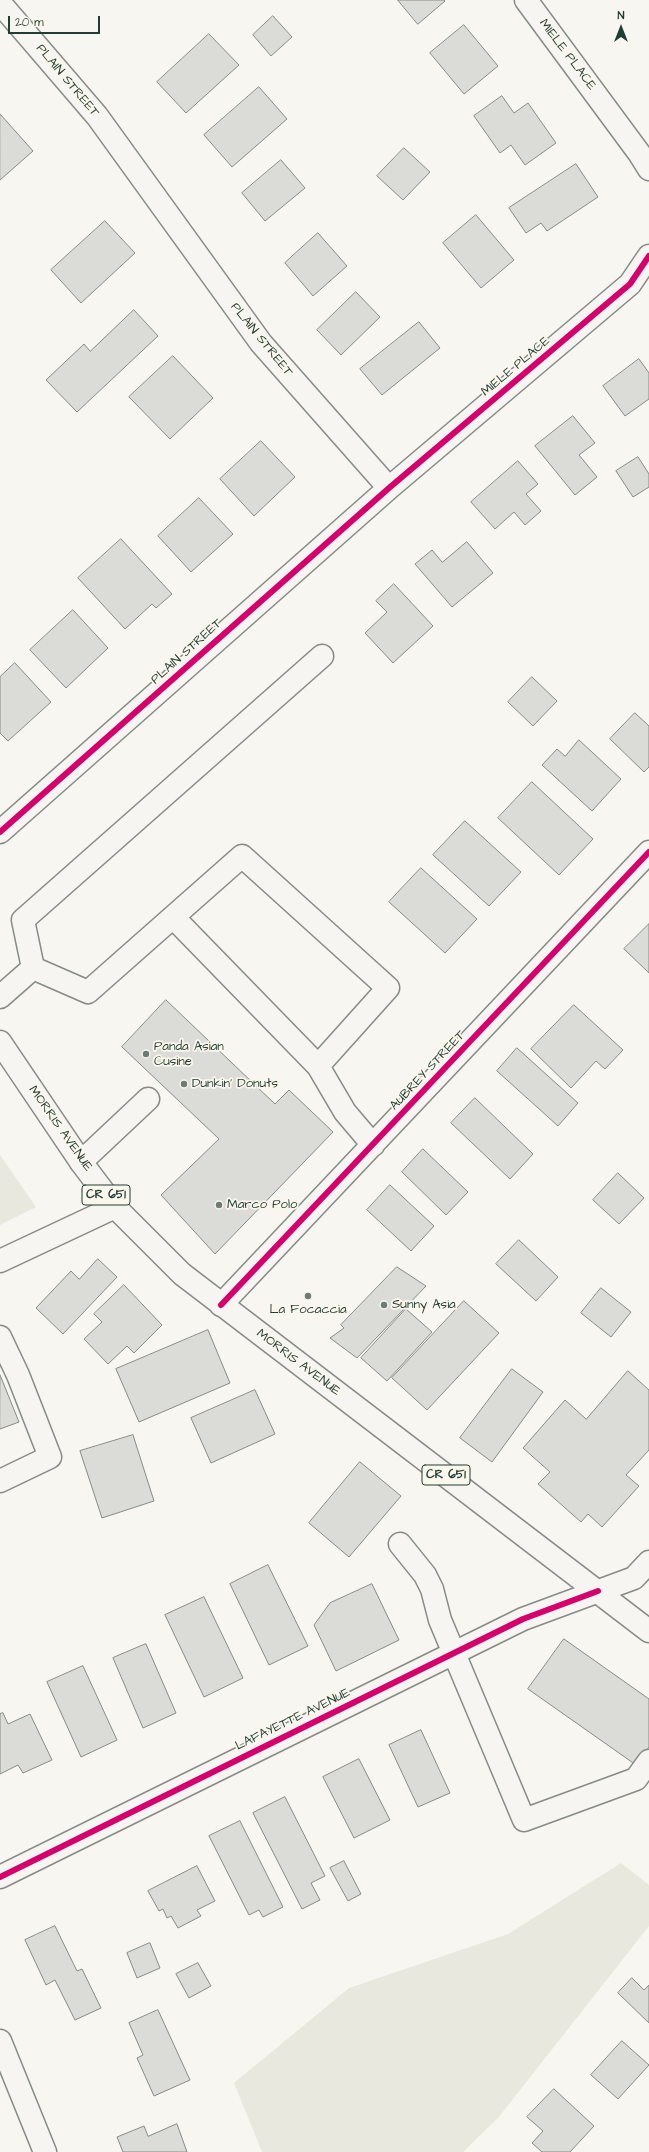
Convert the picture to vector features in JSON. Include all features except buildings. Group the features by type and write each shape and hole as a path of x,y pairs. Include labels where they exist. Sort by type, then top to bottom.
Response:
{"street":[{"name":"MIELE PLACE","path":"526,0 639,153 649,169"},
{"name":"PLAIN STREET","path":"0,3 97,116 261,343 389,488 0,832"},
{"name":"MIELE PLACE","path":"389,488 630,284 649,256"},
{"path":"33,968 23,920 322,656"},
{"name":"AUBREY STREET","path":"221,1305 649,852"},
{"path":"33,968 88,992 242,856 388,988 318,1066"},
{"path":"173,917 318,1066 345,1112 373,1145"},
{"path":"0,997 33,968"},
{"name":"MORRIS AVENUE","path":"0,1042 81,1162 115,1207 182,1274 649,1631"},
{"path":"81,1162 148,1099"},
{"path":"0,1261 115,1207"},
{"path":"0,1337 18,1375 50,1458 0,1481"},
{"path":"400,1544 424,1575 432,1589 440,1620 524,1820 636,1779 649,1761"},
{"name":"LAFAYETTE AVENUE","path":"0,1876 523,1620 634,1578 649,1562"},
{"path":"0,2041 45,2152"}],"shaded area":[{"path":"0,1155 36,1207 0,1225"},
{"path":"621,1863 649,1885 649,1926 498,2118 463,2152 262,2152 234,2083 349,1988 508,1934"}],"cycle path":[{"path":"0,832 389,488 630,284 649,256"},
{"path":"221,1305 649,852"},
{"path":"0,1877 523,1619 598,1591"}],"place":[{"name":"Panda Asian Cusine","path":"146,1054"},
{"name":"Dunkin' Donuts","path":"184,1084"},
{"name":"Marco Polo","path":"219,1205"},
{"name":"La Focaccia","path":"308,1296"},
{"name":"Sunny Asia","path":"384,1305"}]}
